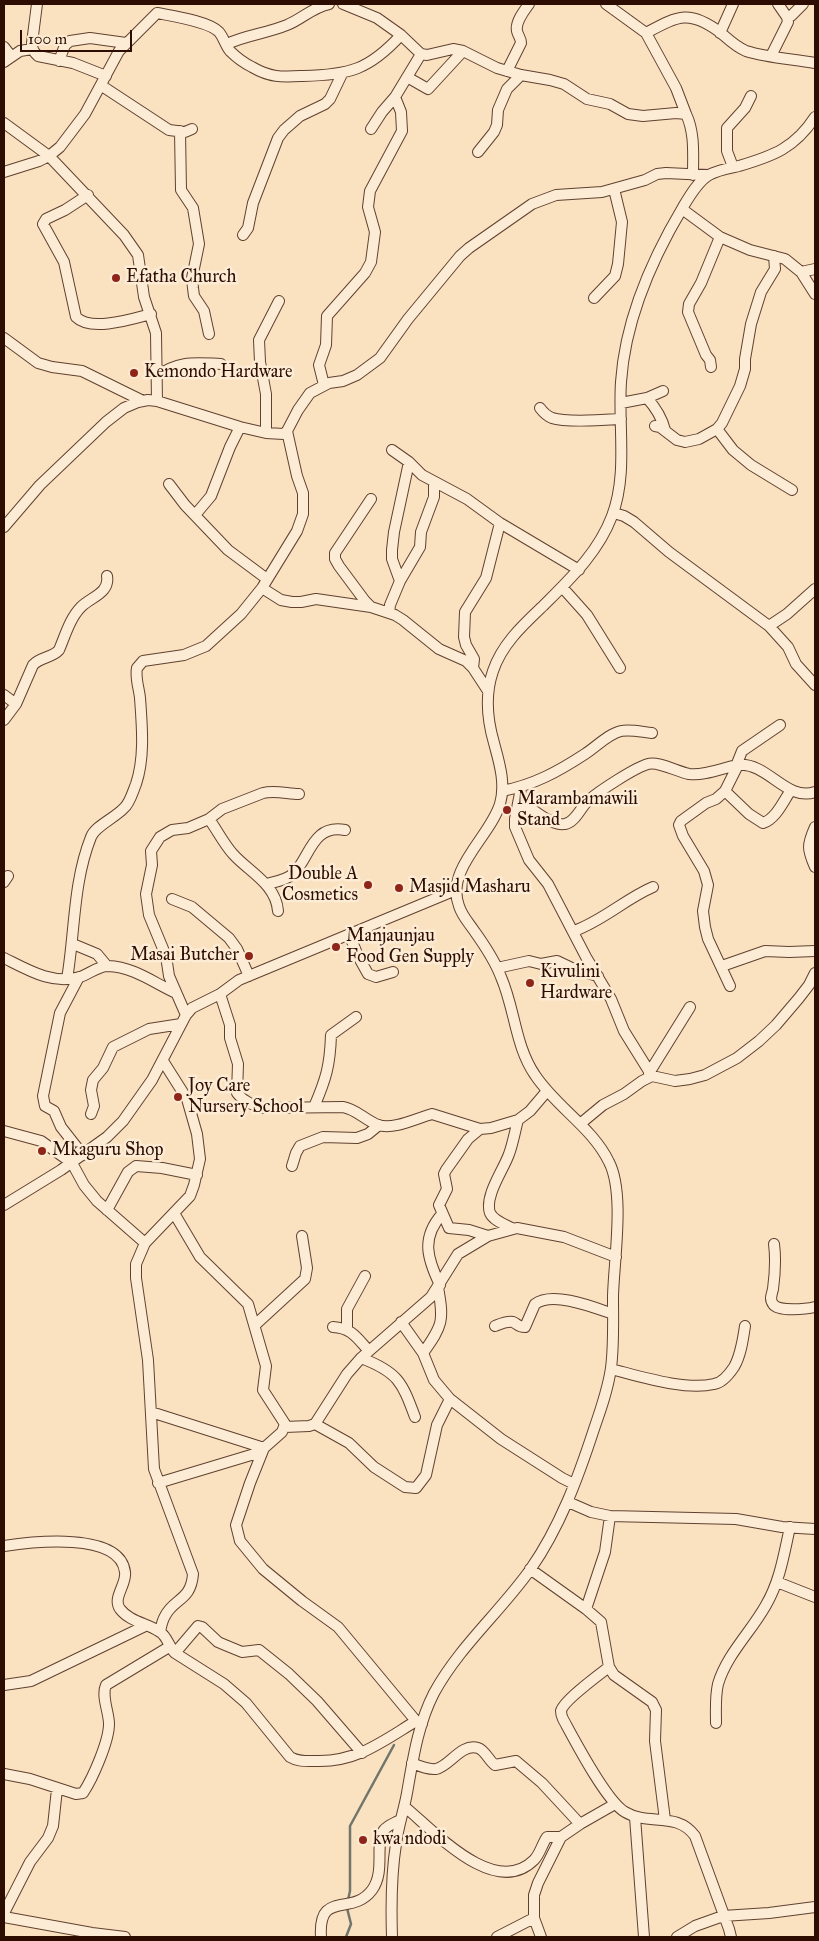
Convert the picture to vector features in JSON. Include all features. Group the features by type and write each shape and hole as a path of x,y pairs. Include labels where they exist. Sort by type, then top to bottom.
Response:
{"street":[{"path":"37,4 32,49 38,56 73,63 104,81 169,130 192,129"},
{"path":"227,44 247,36 286,26 307,12 329,4"},
{"path":"342,4 377,18 402,35 421,54 428,55 453,49 463,51 497,68 564,84 586,99 610,104 628,114 643,116 686,114"},
{"path":"507,71 521,40 517,31 517,24 529,4"},
{"path":"606,4 646,33 676,88 690,122 693,136 693,175"},
{"path":"720,33 733,4"},
{"path":"771,56 788,22 787,17 778,4"},
{"path":"787,17 791,16 803,4"},
{"path":"4,172 49,156 74,132 126,43 158,8 216,29 224,38 229,50 238,58 274,77 342,74 370,63 386,52 402,35"},
{"path":"646,33 674,18 690,17 707,24 736,46 748,51 815,63"},
{"path":"59,60 70,40 90,38 126,43"},
{"path":"4,47 7,59 24,49 32,49"},
{"path":"407,77 428,89 463,51"},
{"path":"371,129 395,97 421,54"},
{"path":"243,235 248,228 253,203 278,138 300,116 325,104 330,99 342,74"},
{"path":"478,152 494,132 498,110 507,89 521,75"},
{"path":"733,168 727,151 727,128 745,108 751,96"},
{"path":"324,385 319,365 326,345 327,316 366,273 371,262 374,232 368,207 370,191 402,130 401,112 395,97"},
{"path":"4,527 40,485 94,432 124,408 143,401 157,401 240,427 266,433 284,434 310,393 324,385 343,381 358,375 380,358 408,319 460,256 532,204 556,195 602,192 666,172 708,175 768,158 789,147 803,135 815,117"},
{"path":"4,123 49,156 124,235 138,255 144,297 156,332 157,401"},
{"path":"180,131 181,190 193,208 199,244 192,278 192,288 194,296 204,312 209,334"},
{"path":"392,1937 390,1898 396,1844 400,1820 405,1807 419,1722 434,1693 460,1653 491,1619 530,1569 560,1519 568,1502 604,1400 611,1369 618,1197 612,1166 596,1142 547,1091 528,1064 507,994 497,968 461,913 456,897 458,875 490,826 500,804 502,791 501,764 489,719 488,691 493,670 501,652 517,630 579,570 592,553 614,513 620,487 621,381 626,341 642,288 682,209 708,175"},
{"path":"594,298 615,276 618,264 622,222 614,189"},
{"path":"88,196 46,219 43,224 64,262 76,316 85,322 113,323 151,314"},
{"path":"682,209 720,237 750,250 785,259 801,272 815,294"},
{"path":"710,367 710,360 688,312 692,296 701,283 720,237"},
{"path":"655,426 666,430 677,440 685,442 699,439 722,423 740,386 745,369 751,324 764,285 775,269 774,256"},
{"path":"801,272 815,268"},
{"path":"266,433 266,394 260,362 259,340 278,301"},
{"path":"4,338 38,363 82,371 143,401"},
{"path":"158,376 175,365 221,364"},
{"path":"621,402 647,398 663,391"},
{"path":"647,398 663,420 666,430"},
{"path":"540,408 552,418 621,419"},
{"path":"196,516 211,496 240,427"},
{"path":"716,429 733,450 751,465 792,490"},
{"path":"67,979 73,944 79,882 91,837 96,828 108,823 126,807 136,784 142,758 137,668 143,661 184,655 206,646 241,614 264,584 297,531 303,514 303,493 297,476 287,431"},
{"path":"392,450 409,462 422,475 468,499 500,523 579,570"},
{"path":"400,581 392,559 392,550 409,462"},
{"path":"389,613 390,605 400,581 420,547 421,532 434,497 434,482"},
{"path":"169,484 185,505 228,550 281,600 301,602 316,599 371,607 389,613 403,620 438,649 466,661 473,668 488,691"},
{"path":"371,499 335,554 335,559 371,607"},
{"path":"614,513 634,522 669,552 769,626 788,647 796,664 815,685"},
{"path":"473,668 474,659 464,637 465,612 486,578 500,523"},
{"path":"4,720 16,704 33,665 37,660 56,654 80,608 106,588 107,576"},
{"path":"562,587 587,615 620,668"},
{"path":"769,626 815,589"},
{"path":"4,695 16,704"},
{"path":"730,986 708,939 703,911 708,884 704,870 683,836 679,825 706,803 716,799 725,791 742,751 780,725"},
{"path":"502,791 521,788 552,774 614,734 622,731 652,733"},
{"path":"518,799 552,822 564,825 571,822 591,798 635,770 649,764 689,774 699,774 737,765 755,768 764,771 791,790 804,794 815,792"},
{"path":"521,788 515,819 518,834 529,860 548,884 586,957 611,999 624,1031 651,1074 675,1081 705,1075 737,1058 776,1025 809,985 815,973"},
{"path":"725,791 749,814 763,823 775,814 791,790"},
{"path":"183,1019 176,992 168,976 166,956 148,910 146,894 152,865 150,851 160,837 172,830 188,828 209,818 222,809 269,791 299,794"},
{"path":"209,818 233,854 266,884 275,900 278,911"},
{"path":"815,827 808,840 808,850 815,867"},
{"path":"266,884 289,877 295,872 304,856 320,835 331,831 345,830"},
{"path":"574,932 592,924 638,893 653,887"},
{"path":"4,1205 72,1163 107,1137 123,1121 152,1080 183,1019 192,1008 220,994 239,980 456,890"},
{"path":"172,899 192,907 229,938 249,976"},
{"path":"349,934 368,974 376,977 393,972"},
{"path":"73,944 97,954 108,966 139,974 176,992"},
{"path":"722,966 765,951 815,951"},
{"path":"4,958 39,975 50,978 67,979 79,977 108,966"},
{"path":"497,968 529,962 541,964 557,961 578,971 598,976"},
{"path":"79,977 60,1013 44,1096 45,1106 54,1111 61,1127 83,1155"},
{"path":"220,994 230,1025 232,1046 238,1064 236,1087 245,1102 264,1108 348,1108 380,1125 397,1125 416,1121 432,1114 480,1129"},
{"path":"580,1124 603,1105 624,1094 651,1074 690,1007"},
{"path":"314,1107 326,1077 331,1035 356,1017"},
{"path":"91,1114 94,1106 91,1090 93,1080 103,1068 110,1050 149,1029 183,1019"},
{"path":"160,1632 168,1611 189,1590 193,1574 158,1483 153,1460 148,1360 136,1278 136,1264 145,1243 190,1196 200,1159 199,1145 186,1099 163,1061"},
{"path":"488,1236 469,1230 448,1228 440,1205 447,1189 444,1174 472,1134 480,1129 518,1120 530,1111 547,1091"},
{"path":"518,1120 509,1153 495,1183 489,1204 491,1214 496,1221 512,1228 564,1237 616,1257"},
{"path":"292,1166 300,1146 323,1137 357,1138 368,1134 380,1125"},
{"path":"4,1131 41,1141 72,1163 84,1184 107,1210 145,1243"},
{"path":"107,1210 128,1172 136,1166 162,1168 197,1175"},
{"path":"174,1214 200,1257 248,1304 266,1366 263,1390 285,1427"},
{"path":"424,1353 438,1332 441,1322 439,1286 432,1269 428,1249 430,1230 442,1214"},
{"path":"285,1427 315,1424 347,1374 365,1354 431,1297 458,1254 488,1236 512,1228"},
{"path":"255,1326 305,1279 307,1268 302,1236"},
{"path":"774,1244 775,1271 771,1299 773,1304 776,1307 814,1310"},
{"path":"347,1329 347,1309 365,1276"},
{"path":"495,1326 512,1322 520,1327 525,1327 535,1304 547,1299 571,1302 613,1314"},
{"path":"401,1322 424,1353 434,1380 450,1399 501,1439 574,1484"},
{"path":"611,1369 670,1383 699,1386 716,1384 724,1379 734,1367 745,1326"},
{"path":"332,1327 347,1329 358,1337 365,1354 394,1374 408,1398 415,1417"},
{"path":"315,1424 349,1443 374,1467 405,1487 416,1488 426,1475 436,1425 450,1399"},
{"path":"151,1412 263,1450"},
{"path":"158,1483 263,1450 285,1427"},
{"path":"263,1450 236,1525 240,1541 263,1569 338,1627 419,1722"},
{"path":"568,1502 591,1512 610,1516 736,1519 815,1530"},
{"path":"586,1608 605,1552 610,1516"},
{"path":"716,1723 716,1696 722,1674 740,1642 766,1605 777,1582 790,1527"},
{"path":"4,1546 56,1541 98,1546 120,1559 126,1576 117,1603 120,1609 145,1626 160,1632 172,1650 232,1690 246,1703 290,1757 295,1760 332,1761 351,1758 419,1722"},
{"path":"530,1569 586,1608 601,1622 609,1667 614,1675 652,1702 656,1710 655,1740 665,1820"},
{"path":"777,1582 815,1597"},
{"path":"4,1684 31,1681 145,1626"},
{"path":"4,1774 30,1779 76,1794 83,1793 107,1739 108,1713 104,1691 106,1686 172,1650 198,1626 202,1627 225,1646 242,1652 259,1650 317,1701 362,1753"},
{"path":"609,1667 563,1706 561,1711 563,1719 614,1804 635,1818 671,1820 686,1826 695,1836 731,1937"},
{"path":"412,1763 436,1769 460,1752 474,1748 481,1750 495,1765 516,1761 542,1783 580,1824"},
{"path":"57,1789 53,1826 48,1838 30,1862 4,1915 92,1934 125,1937"},
{"path":"541,1937 534,1918 534,1895 561,1837 614,1804"},
{"path":"405,1807 471,1861 487,1869 502,1873 519,1871 534,1860 547,1837 561,1837"},
{"path":"635,1818 644,1937"},
{"path":"321,1937 320,1922 324,1913 330,1907 350,1905 368,1896 377,1883 380,1871 383,1831 400,1820"},
{"path":"677,1937 695,1926 723,1916 770,1913 815,1906"},
{"path":"497,1937 534,1918"}],"waterway":[{"path":"348,1900 350,1891 350,1826 394,1745"},
{"path":"346,1937 351,1924 347,1908"}],"place":[{"name":"Efatha Church","path":"116,278"},
{"name":"Kemondo Hardware","path":"134,373"},
{"name":"Marambamawili Stand","path":"507,810"},
{"name":"Double A Cosmetics","path":"368,885"},
{"name":"Masjid Masharu","path":"399,888"},
{"name":"Manjaunjau Food Gen Supply","path":"336,947"},
{"name":"Masai Butcher","path":"249,956"},
{"name":"Kivulini Hardware","path":"530,983"},
{"name":"Joy Care Nursery School","path":"178,1097"},
{"name":"Mkaguru Shop","path":"42,1151"},
{"name":"kwa ndodi","path":"363,1840"}]}
